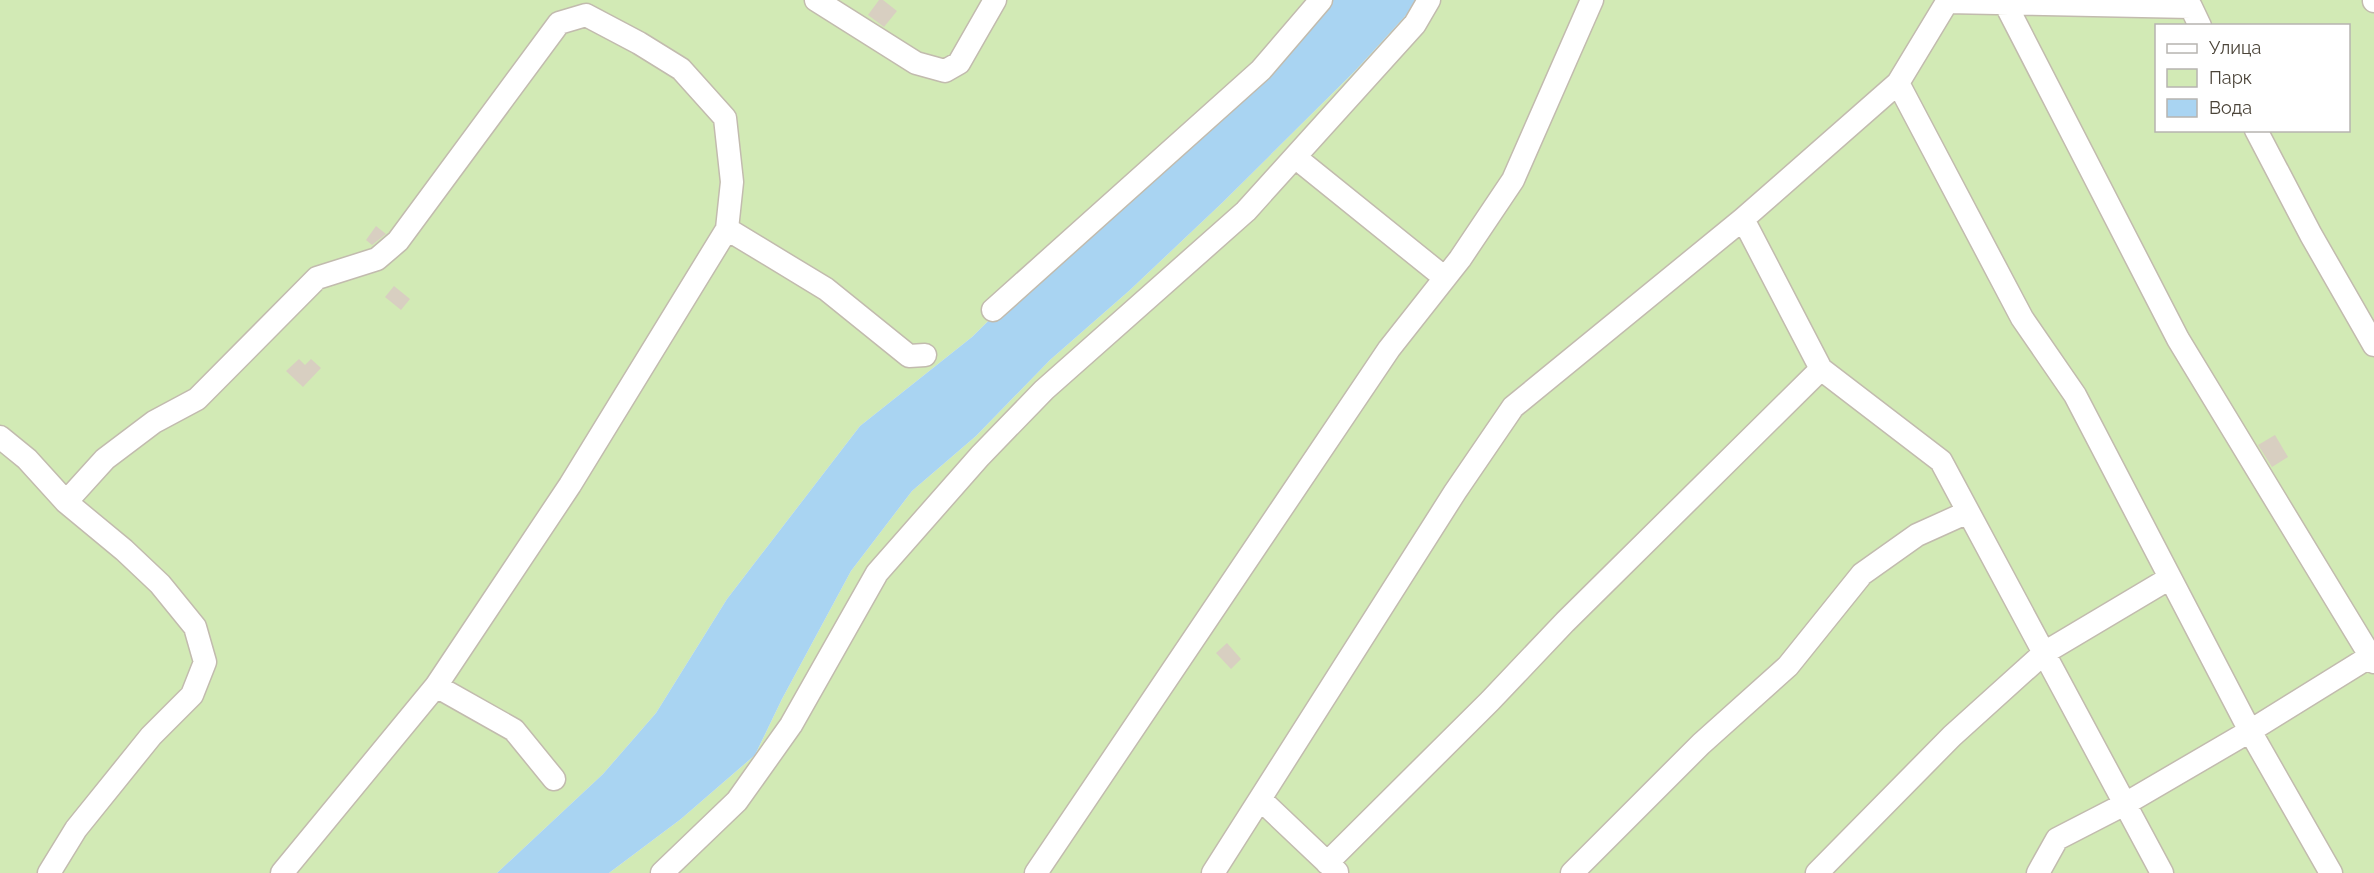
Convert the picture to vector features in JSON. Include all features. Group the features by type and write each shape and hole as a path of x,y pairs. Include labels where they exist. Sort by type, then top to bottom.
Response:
{"lane":[{"path":"816,0 916,63 945,71 959,63 995,0"},
{"path":"993,310 1261,70 1321,0"},
{"path":"662,873 737,801 791,725 877,573 980,456 1044,390 1246,211 1415,24 1429,0"},
{"path":"1036,873 1389,349 1445,278 1513,180 1592,0"},
{"path":"1213,873 1455,492 1513,407 1743,219 1898,83 1947,2 2191,7 2199,24"},
{"path":"2005,3 2178,339 2373,657 2125,804 2057,839 2038,873"},
{"path":"66,502 105,459 154,422 197,399 317,278 377,259 398,241 559,23 586,15 639,43 681,69 725,118 732,182 728,229 570,485 436,686 282,873"},
{"path":"1898,83 2022,318 2075,395 2250,731 2331,873"},
{"path":"2257,132 2311,235 2374,345"},
{"path":"1295,157 1445,278"},
{"path":"1743,219 1821,369 1941,461 2162,873"},
{"path":"728,229 826,289 909,356 926,355"},
{"path":"1260,799 1332,868 1565,622 1821,369"},
{"path":"0,436 27,459 66,502 124,550 159,584 195,627 206,662 192,695 151,736 76,829 49,873"},
{"path":"1572,873 1701,744 1788,666 1862,574 1917,536 1968,512"},
{"path":"1817,873 1952,736 2044,653 2170,578"},
{"path":"436,686 514,730 554,779"}],"green space":[{"path":"0,0 1328,0 972,337 860,426 727,599 656,713 603,774 497,873 0,873"},
{"path":"1416,0 2374,0 2374,873 609,873 681,819 755,755 782,699 851,571 912,491 976,436 1050,360 1130,290 1222,203 1355,71 1409,12"}],"water":[{"path":"1328,0 1416,0 1409,12 1355,71 1222,203 1130,290 1050,360 976,436 912,491 851,571 782,699 755,755 681,819 609,873 497,873 603,774 656,713 727,599 860,426 972,337"}],"building":[{"path":"879,0 883,0 897,11 884,27 868,15"},
{"path":"376,226 386,234 372,245 366,240"},
{"path":"394,286 410,299 401,310 385,297"},
{"path":"299,359 305,365 311,359 321,368 303,387 286,371"},
{"path":"2275,435 2288,457 2272,467 2258,445"},
{"path":"1227,643 1241,659 1231,669 1216,653"}]}
